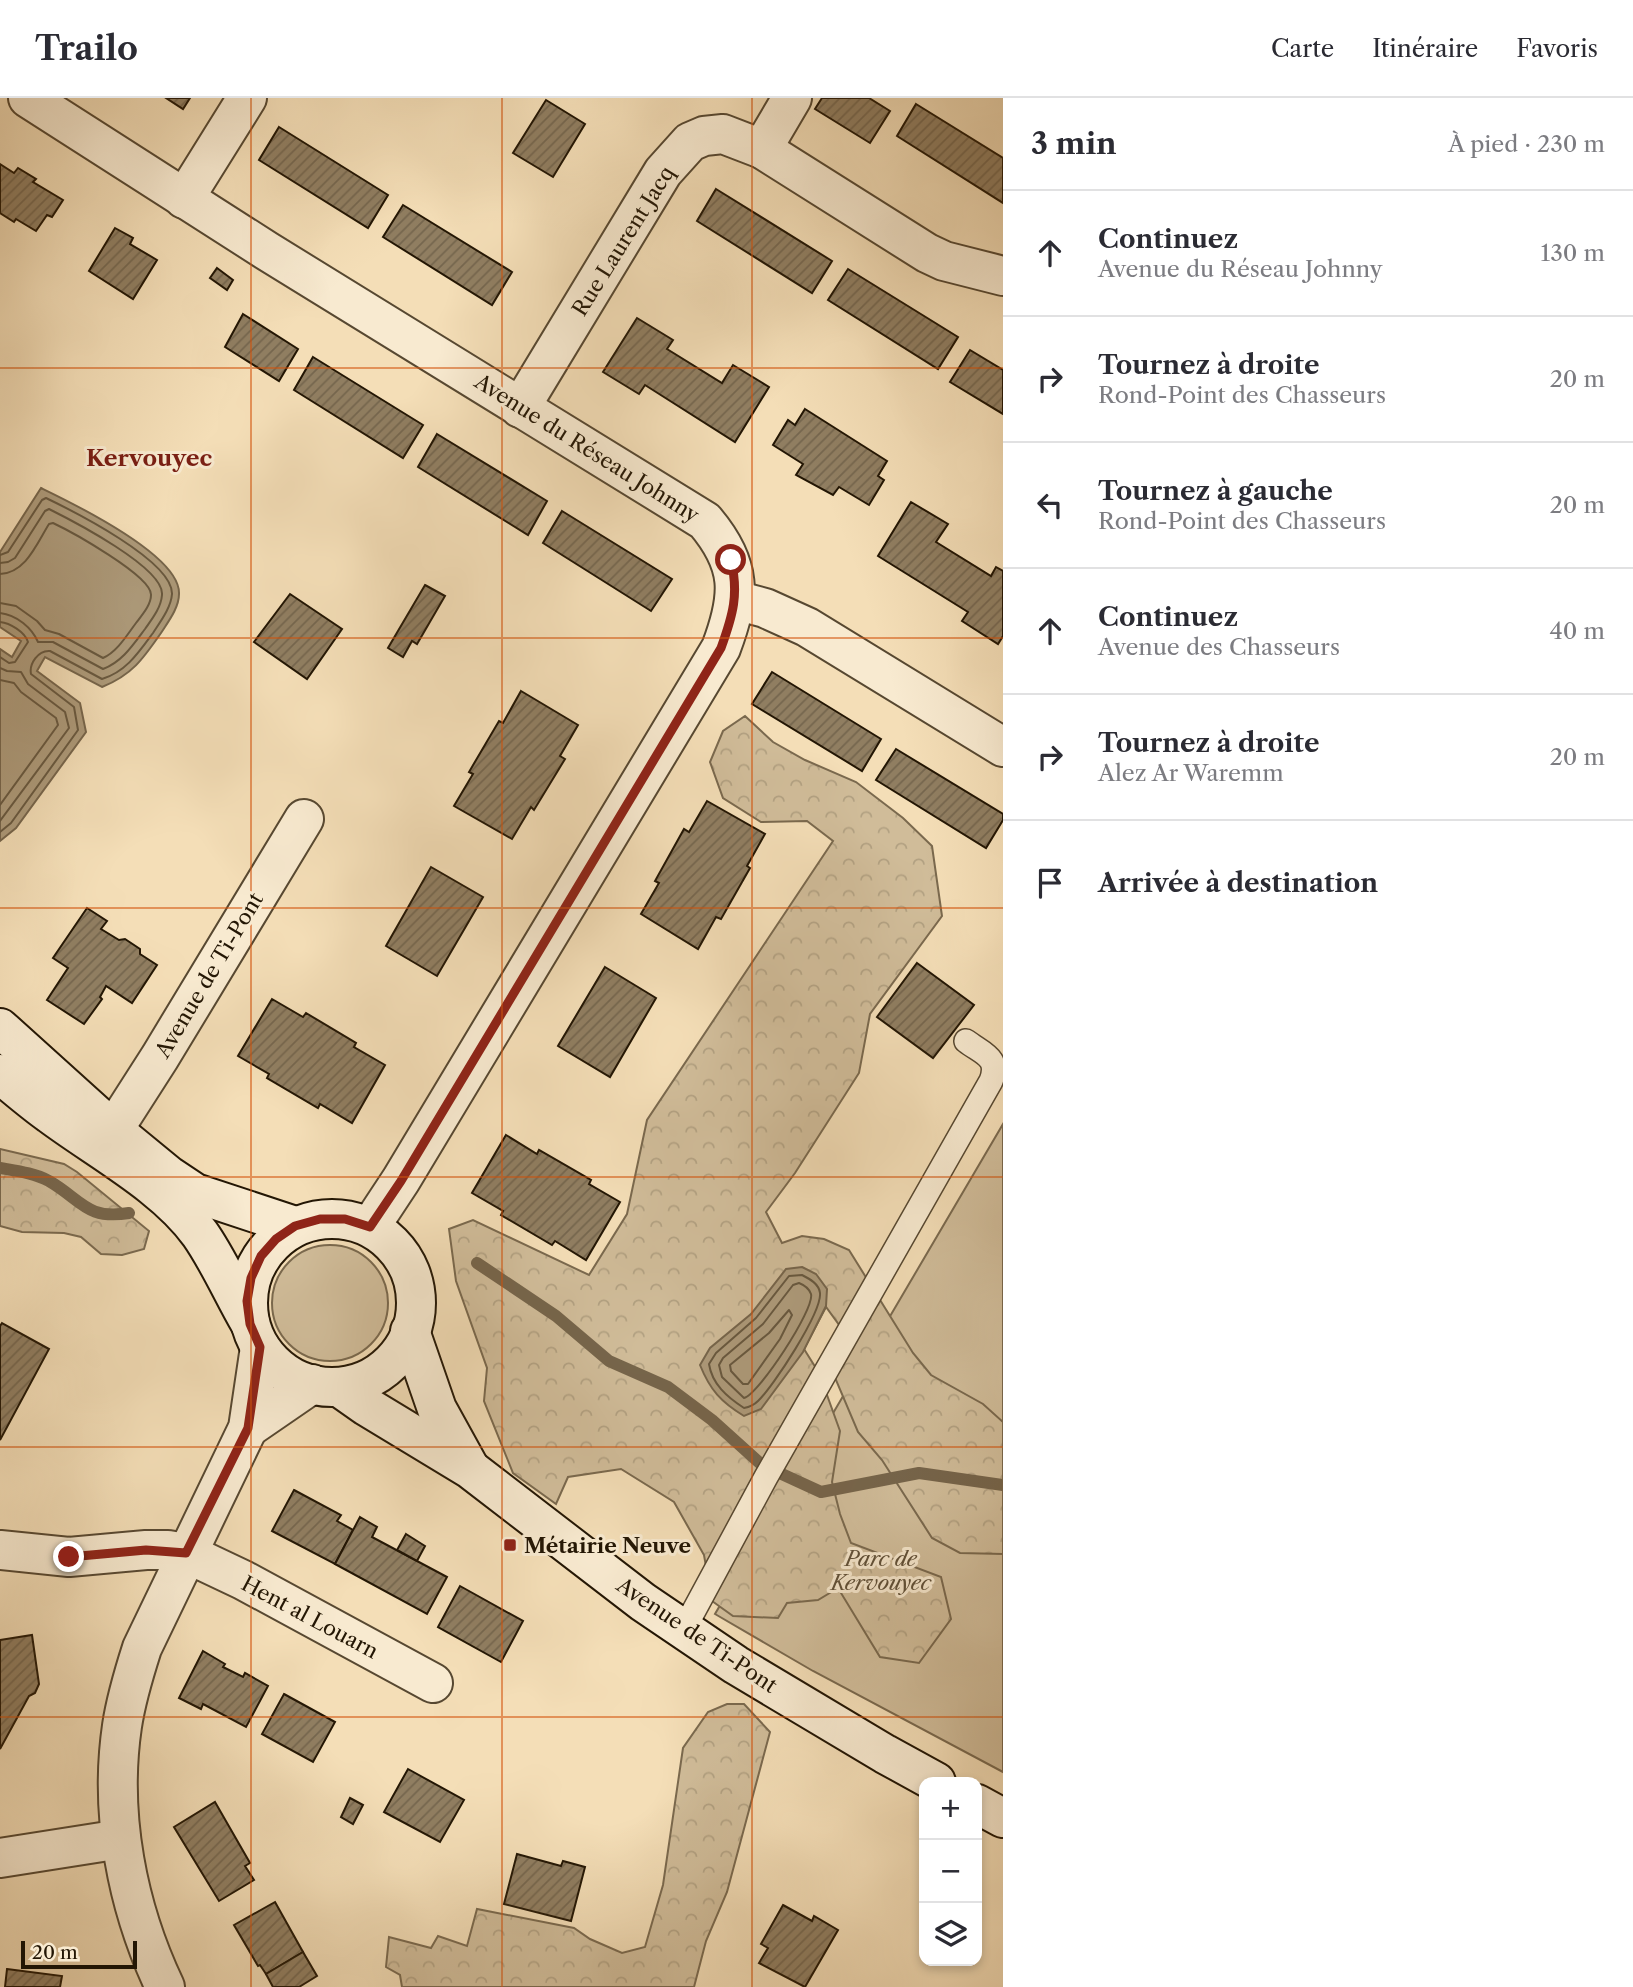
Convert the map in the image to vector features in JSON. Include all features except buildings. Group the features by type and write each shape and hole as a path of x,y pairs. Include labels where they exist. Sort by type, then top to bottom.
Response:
{"street":[{"name":"Avenue du Réseau Johnny","path":"28,98 184,199 705,521 720,539 731,560 736,581 735,600 721,648 401,1181 370,1227"},
{"path":"184,199 247,98"},
{"path":"762,149 792,98"},
{"name":"Rue Laurent Jacq","path":"520,408 663,172 678,153 697,139 723,134 762,149 926,253 953,264 1003,276"},
{"path":"735,600 765,608 807,627 1003,747"},
{"name":"Avenue de Ti-Pont","path":"106,1138 160,1057 304,820"},
{"path":"0,1028 200,1234 255,1335 274,1364 291,1377 326,1386"},
{"path":"0,1074 51,1115 106,1138 195,1193 295,1226"},
{"path":"165,1987 149,1954 139,1924 121,1839 119,1762 122,1726 132,1681 142,1648 248,1428 255,1335 247,1301 251,1278 261,1256 276,1239 295,1226 320,1219 345,1219 370,1227 388,1240 402,1256 411,1275 416,1297 415,1318 397,1356 384,1369 367,1379 326,1386 248,1428"},
{"name":"Avenue de Ti-Pont","path":"410,1331 437,1409 470,1469"},
{"name":"Avenue de Ti-Pont","path":"326,1386 470,1469 617,1583 684,1629 760,1679 927,1777"},
{"path":"0,1550 69,1557 146,1550 186,1553"},
{"name":"Hent al Louarn","path":"186,1553 243,1580 433,1683"},
{"path":"982,1807 1003,1818"},
{"path":"0,1858 121,1839"}],"lane":[{"path":"684,1629 770,1469 991,1081 995,1070 993,1061 965,1041"}],"green space":[{"path":"745,716 773,742 805,760 856,782 903,818 932,846 942,916 870,1014 859,1073 795,1173 766,1212 782,1243 802,1236 824,1239 849,1250 913,1353 931,1375 983,1404 1003,1422 1003,1554 960,1553 932,1538 882,1460 858,1432 833,1373 842,1329 826,1307 804,1349 819,1373 840,1431 832,1482 851,1543 941,1577 951,1619 919,1663 880,1657 838,1588 818,1600 787,1603 778,1618 733,1616 712,1601 704,1555 674,1502 621,1469 568,1477 556,1504 513,1473 484,1401 487,1368 456,1281 449,1229 473,1220 589,1275 627,1214 647,1120 833,841 807,821 761,822 723,798 710,762 723,731"},
{"name":"Parc de Kervouyec","path":"1003,1124 1003,1772 813,1671 715,1614"},
{"path":"0,1149 64,1164 77,1172 149,1231 144,1249 122,1255 101,1254 81,1237 64,1233 22,1232 0,1226"},
{"path":"330,1245 352,1249 371,1262 384,1281 388,1303 384,1325 371,1344 352,1357 330,1361 308,1357 289,1344 276,1325 272,1303 276,1281 289,1262 308,1249"},
{"path":"727,1704 744,1704 770,1732 727,1892 706,1941 694,1987 402,1987 400,1975 386,1967 389,1937 431,1948 438,1936 467,1946 477,1909 574,1928 590,1939 622,1953 645,1947 663,1885 683,1748 708,1712"}],"water":[{"path":"41,488 99,518 144,547 163,563 175,579 179,599 170,620 142,658 121,677 102,687 45,657 37,671 80,703 86,732 16,828 0,841 0,649 12,657 21,641 0,627 0,552"},
{"path":"802,1267 816,1274 827,1289 826,1306 803,1352 761,1409 744,1416 717,1395 700,1365 710,1348 751,1314 786,1269"}],"waterway":[{"path":"0,1168 43,1178 93,1211 103,1214 129,1213"},
{"path":"477,1263 556,1316 609,1361 668,1387 712,1420 762,1465 821,1492 919,1473 1003,1485"}],"place":[{"name":"Métairie Neuve","path":"510,1545"}],"district":[{"name":"Kervouyec","path":"149,458"}],"route":[{"path":"69,1557 146,1550 186,1553 248,1428 260,1347 250,1324 247,1301 251,1278 261,1256 276,1239 295,1226 320,1219 345,1219 370,1227 401,1181 721,648 735,600 736,581 731,560"}]}
